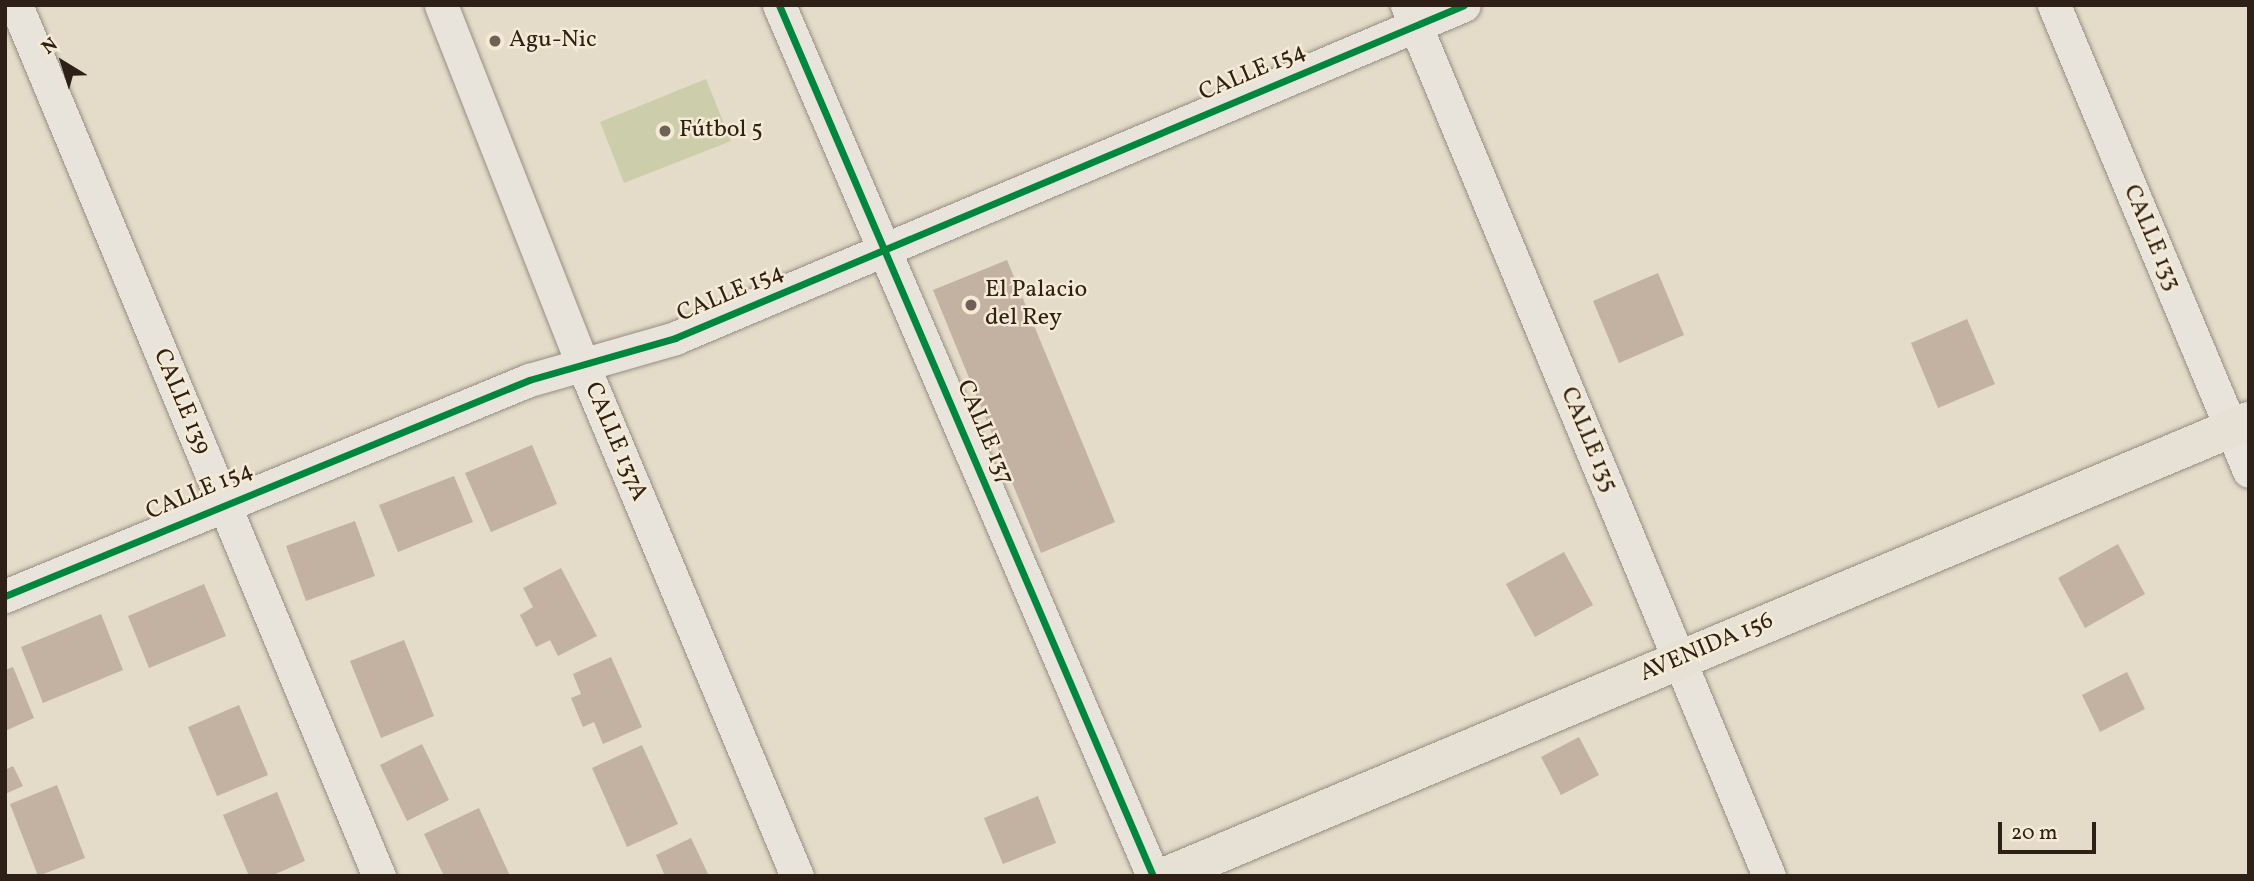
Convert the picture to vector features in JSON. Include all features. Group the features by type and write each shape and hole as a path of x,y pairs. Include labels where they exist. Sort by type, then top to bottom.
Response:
{"main road":[{"name":"AVENIDA 156","path":"1166,876 2240,424"}],"street":[{"name":"CALLE 139","path":"16,5 379,876"},
{"name":"CALLE 137A","path":"441,5 583,365 797,876"},
{"name":"CALLE 137","path":"779,5 1153,876"},
{"name":"CALLE 154","path":"5,596 223,502 529,380 675,338 884,250 1411,15 1464,5"},
{"name":"CALLE 133","path":"2054,5 2240,424 2249,471"},
{"name":"CALLE 135","path":"1411,15 1769,876"}],"green space":[{"name":"Fútbol 5","path":"706,79 731,141 624,183 600,122"}],"building":[{"path":"1007,260 1115,522 1041,553 933,290"},
{"path":"1658,273 1684,335 1619,363 1593,301"},
{"path":"1967,319 1995,384 1938,408 1911,343"},
{"path":"532,445 557,504 491,532 465,473"},
{"path":"454,476 473,522 398,552 379,505"},
{"path":"355,521 375,576 306,601 286,546"},
{"path":"2118,544 2145,594 2085,628 2058,578"},
{"path":"1564,552 1593,605 1535,637 1506,584"},
{"path":"561,568 597,636 558,656 550,640 536,647 520,615 533,607 523,588"},
{"path":"204,584 226,636 149,668 128,616"},
{"path":"101,614 123,670 43,703 21,647"},
{"path":"404,640 434,716 381,738 350,661"},
{"path":"611,657 642,727 603,744 594,722 583,727 571,698 581,694 573,674"},
{"path":"13,667 34,718 5,731 5,670"},
{"path":"2127,672 2145,709 2100,732 2082,695"},
{"path":"239,705 268,775 217,796 188,727"},
{"path":"1579,737 1599,775 1561,795 1541,757"},
{"path":"422,744 449,800 407,821 380,765"},
{"path":"642,745 678,824 627,847 592,768"},
{"path":"13,766 23,786 5,794 5,770"},
{"path":"57,785 85,858 38,876 10,804"},
{"path":"277,792 305,861 271,876 249,876 223,815"},
{"path":"1038,796 1056,843 1003,864 984,818"},
{"path":"479,808 510,876 444,876 424,834"},
{"path":"691,838 709,876 665,876 656,855"}],"cycle path":[{"path":"779,5 1153,876"},
{"path":"5,596 529,380 675,338 1464,5"}],"place":[{"name":"Agu-Nic","path":"495,41"},
{"name":"Fútbol 5","path":"665,131"},
{"name":"El Palacio del Rey","path":"971,305"}]}
